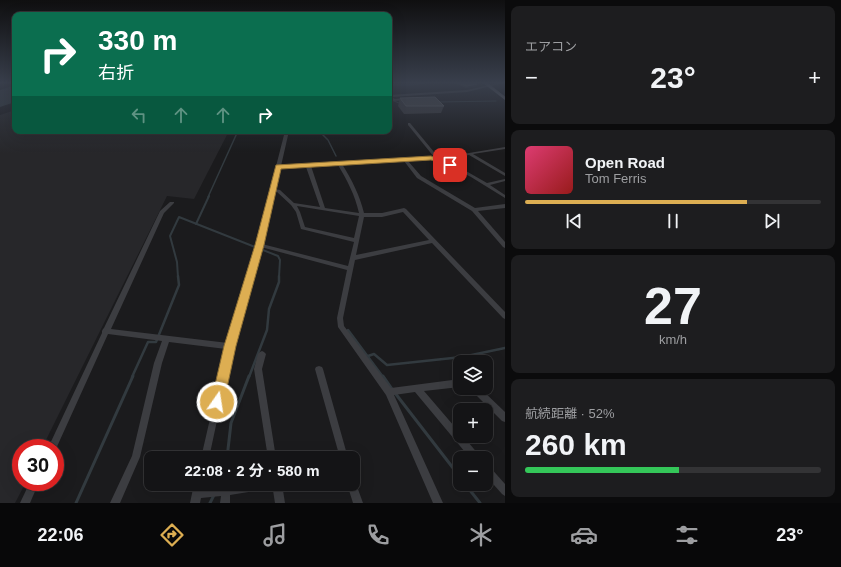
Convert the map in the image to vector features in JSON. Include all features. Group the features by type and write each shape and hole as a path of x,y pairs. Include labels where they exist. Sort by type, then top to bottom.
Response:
{"street":[{"path":"410,124 438,159 488,184 505,197"},
{"path":"207,451 230,346 259,245 285,134"},
{"path":"278,167 431,158 438,159 471,155 505,148"},
{"path":"471,155 505,175"},
{"path":"405,160 419,177 474,210 505,246"},
{"path":"339,164 351,182 356,193 362,215 340,318 341,327 389,392 438,503"},
{"path":"308,165 323,209"},
{"path":"488,184 505,180"},
{"path":"272,190 278,191 293,204 298,212 303,228 357,241"},
{"path":"56,439 105,331 162,212 172,203"},
{"path":"293,204 362,215 382,215 404,210 505,316"},
{"path":"474,210 505,206"},
{"path":"354,258 432,241"},
{"path":"259,245 351,269"},
{"path":"105,331 230,346"},
{"path":"115,503 136,457 158,362 166,339"},
{"path":"262,354 258,369 271,451"},
{"path":"319,369 342,451"},
{"path":"389,392 453,384"},
{"path":"417,389 470,451"},
{"path":"482,395 505,418"},
{"path":"493,477 505,491"},
{"path":"25,503 31,491"},
{"path":"196,498 226,491 225,503"},
{"path":"278,491 280,503"},
{"path":"354,491 358,503"}],"shaded area":[{"path":"12,111 12,134 227,134 194,199 167,196 46,439 12,439 12,491 21,491 15,503 0,503 0,115"}],"waterway":[{"path":"208,197 237,134"},
{"path":"322,134 328,140 336,156"},
{"path":"196,224 209,196"},
{"path":"178,277 177,262 170,236 179,217 196,224"},
{"path":"196,224 278,256 280,260 279,277"},
{"path":"132,377 148,342 156,342 179,285 178,276"},
{"path":"249,377 267,330 269,309 279,282 279,277"},
{"path":"348,330 383,377"},
{"path":"368,356 374,354 387,365 462,357 505,348"},
{"path":"76,503 133,376"},
{"path":"228,451 231,423 249,376"},
{"path":"383,376 392,389"},
{"path":"395,393 453,468"},
{"path":"471,491 480,503"},
{"path":"210,503 214,495"}],"route":[{"path":"217,402 230,346 259,245 278,167 431,158 438,159 450,165"}]}
